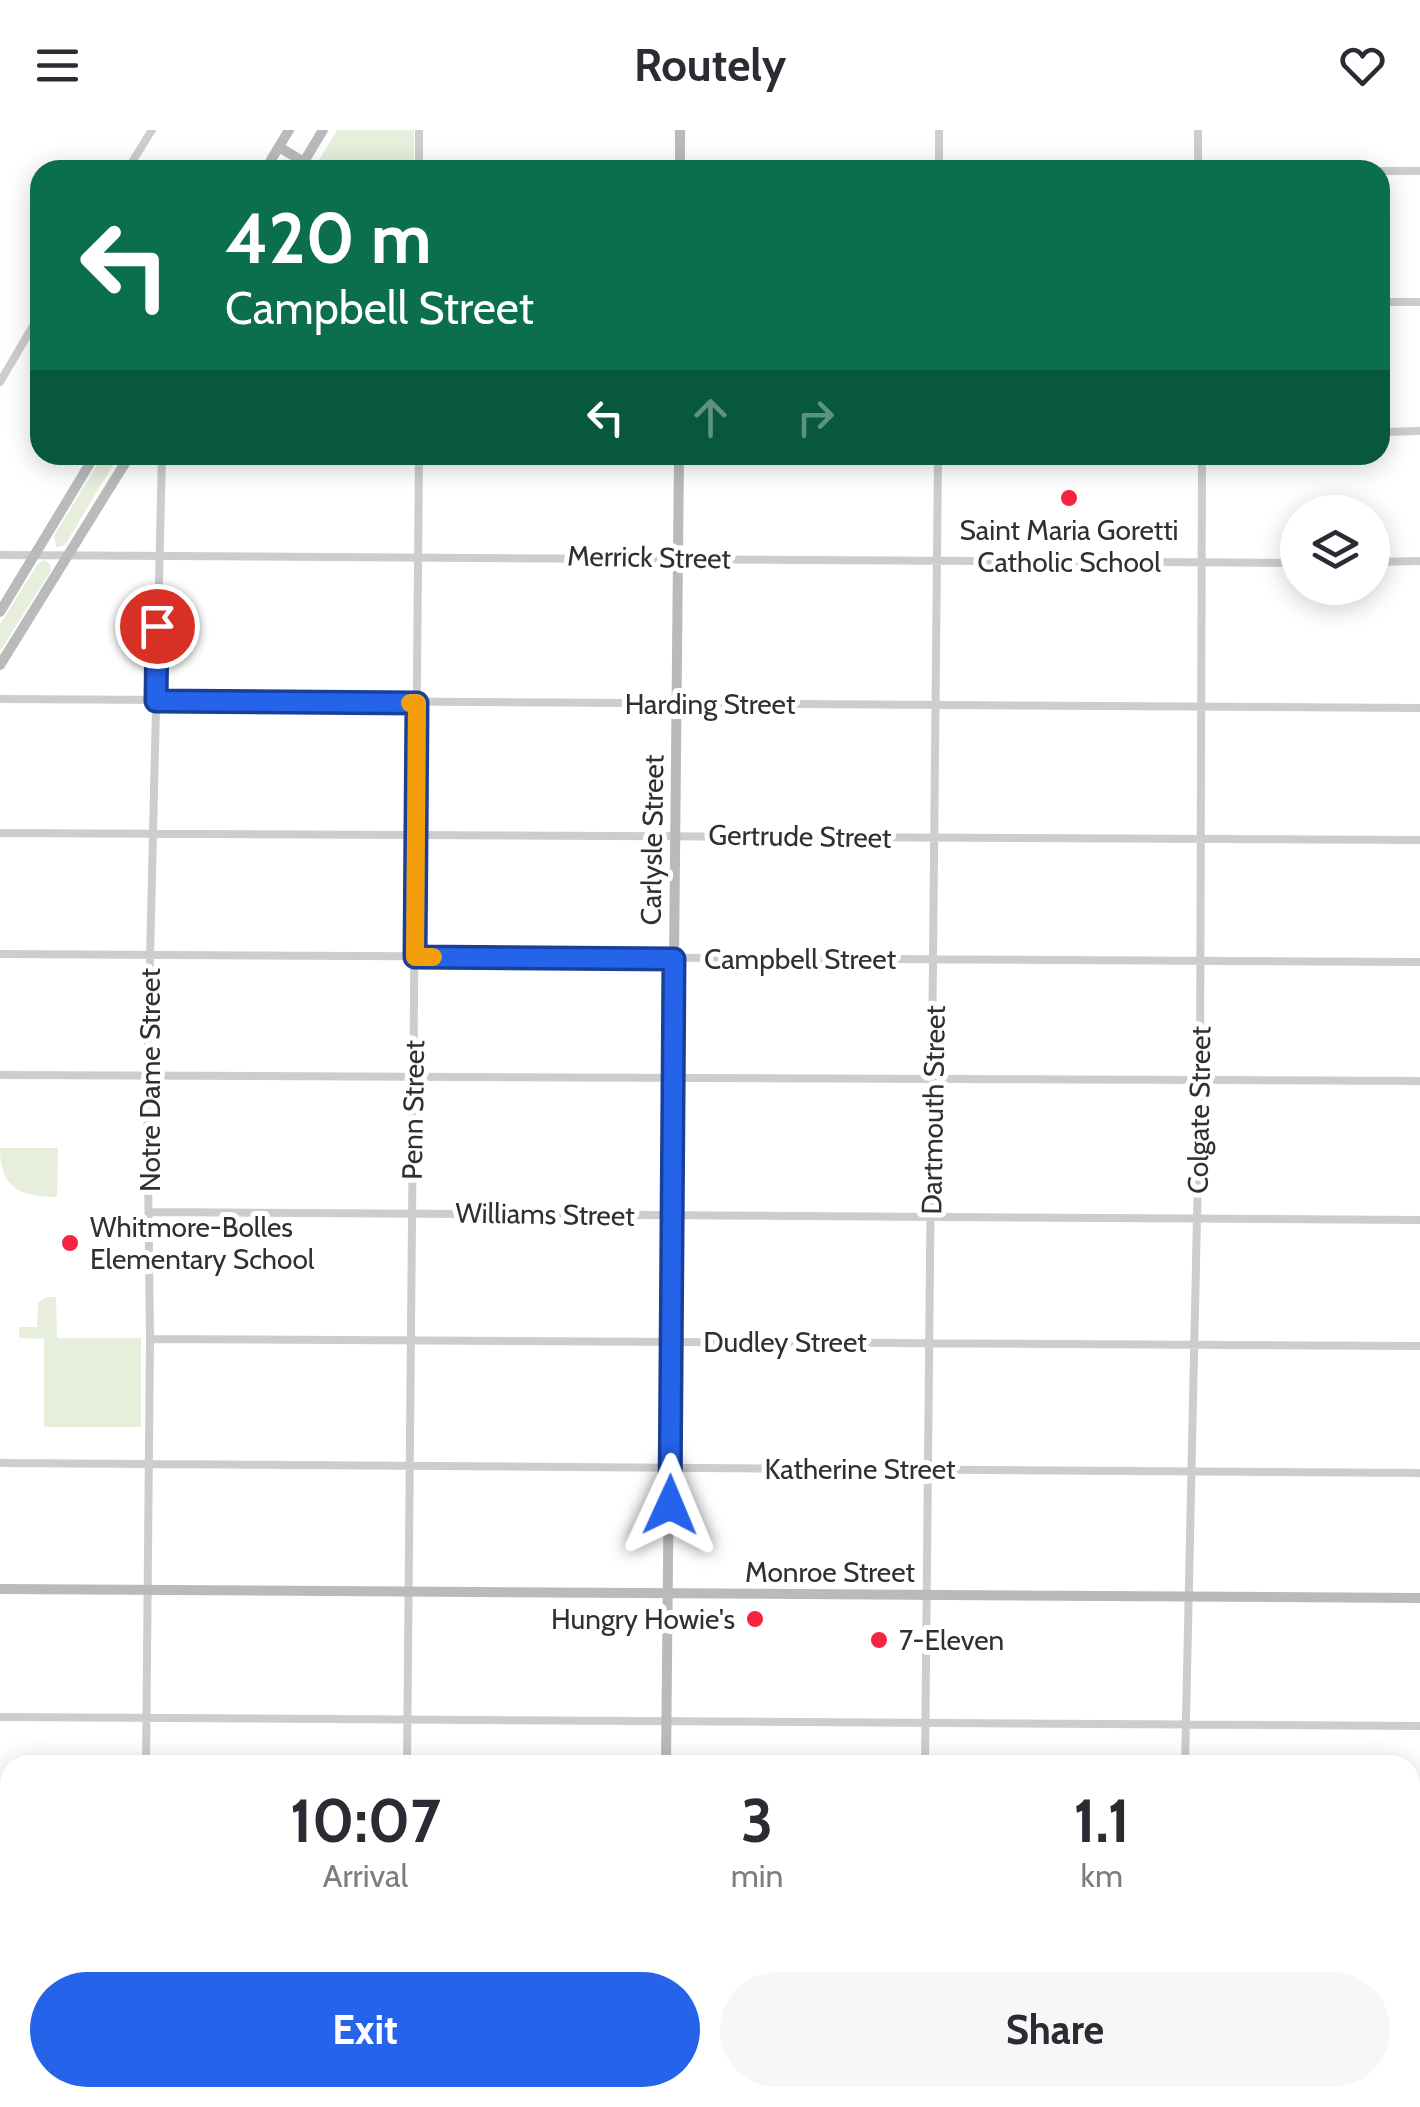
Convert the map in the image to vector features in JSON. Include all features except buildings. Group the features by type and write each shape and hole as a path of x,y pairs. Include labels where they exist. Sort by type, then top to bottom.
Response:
{"street":[{"path":"133,160 152,130"},
{"path":"271,160 289,130"},
{"path":"306,160 323,130"},
{"path":"419,130 419,160"},
{"path":"680,130 680,160"},
{"path":"939,130 939,160"},
{"path":"1198,130 1198,160"},
{"path":"279,148 294,160"},
{"path":"1390,172 1420,171"},
{"path":"1390,302 1420,302"},
{"path":"0,382 30,331"},
{"path":"1390,432 1420,431"},
{"path":"0,612 89,465"},
{"path":"0,665 124,465"},
{"name":"Notre Dame Street","path":"146,1755 148,1076 162,465"},
{"name":"Penn Street","path":"407,1755 418,465"},
{"name":"Carlysle Street","path":"666,1755 678,465"},
{"name":"Dartmouth Street","path":"925,1755 938,465"},
{"name":"Colgate Street","path":"1185,1755 1200,1082 1202,465"},
{"name":"Merrick Street","path":"0,554 1280,563"},
{"path":"1390,562 1420,561"},
{"name":"Harding Street","path":"0,699 1420,708"},
{"name":"Gertrude Street","path":"0,833 1420,840"},
{"name":"Campbell Street","path":"0,954 1420,962"},
{"path":"0,1075 1420,1081"},
{"name":"Williams Street","path":"150,1212 1420,1220"},
{"name":"Dudley Street","path":"150,1339 1420,1346"},
{"name":"Katherine Street","path":"0,1463 1420,1472"},
{"name":"Monroe Street","path":"0,1589 1420,1598"},
{"path":"0,1717 1420,1726"}],"green space":[{"path":"337,130 414,130 414,160 319,160"},
{"path":"97,465 113,465 65,545 56,547 54,536"},
{"path":"44,560 51,571 0,651 0,624"},
{"path":"0,1148 58,1148 57,1197 32,1195 15,1188 4,1173"},
{"path":"46,1297 56,1297 57,1338 141,1338 141,1427 44,1427 44,1339 19,1338 19,1327 37,1327 38,1303"}],"slow traffic":[{"path":"410,703 417,703 415,957 433,957"}],"place":[{"name":"Saint Maria Goretti Catholic School","path":"1069,498"},
{"name":"Whitmore-Bolles Elementary School","path":"70,1243"},
{"name":"Hungry Howie's","path":"755,1619"},
{"name":"7-Eleven","path":"879,1640"}],"route":[{"path":"157,626 156,701 417,703 415,957 674,959 670,1505"}]}
